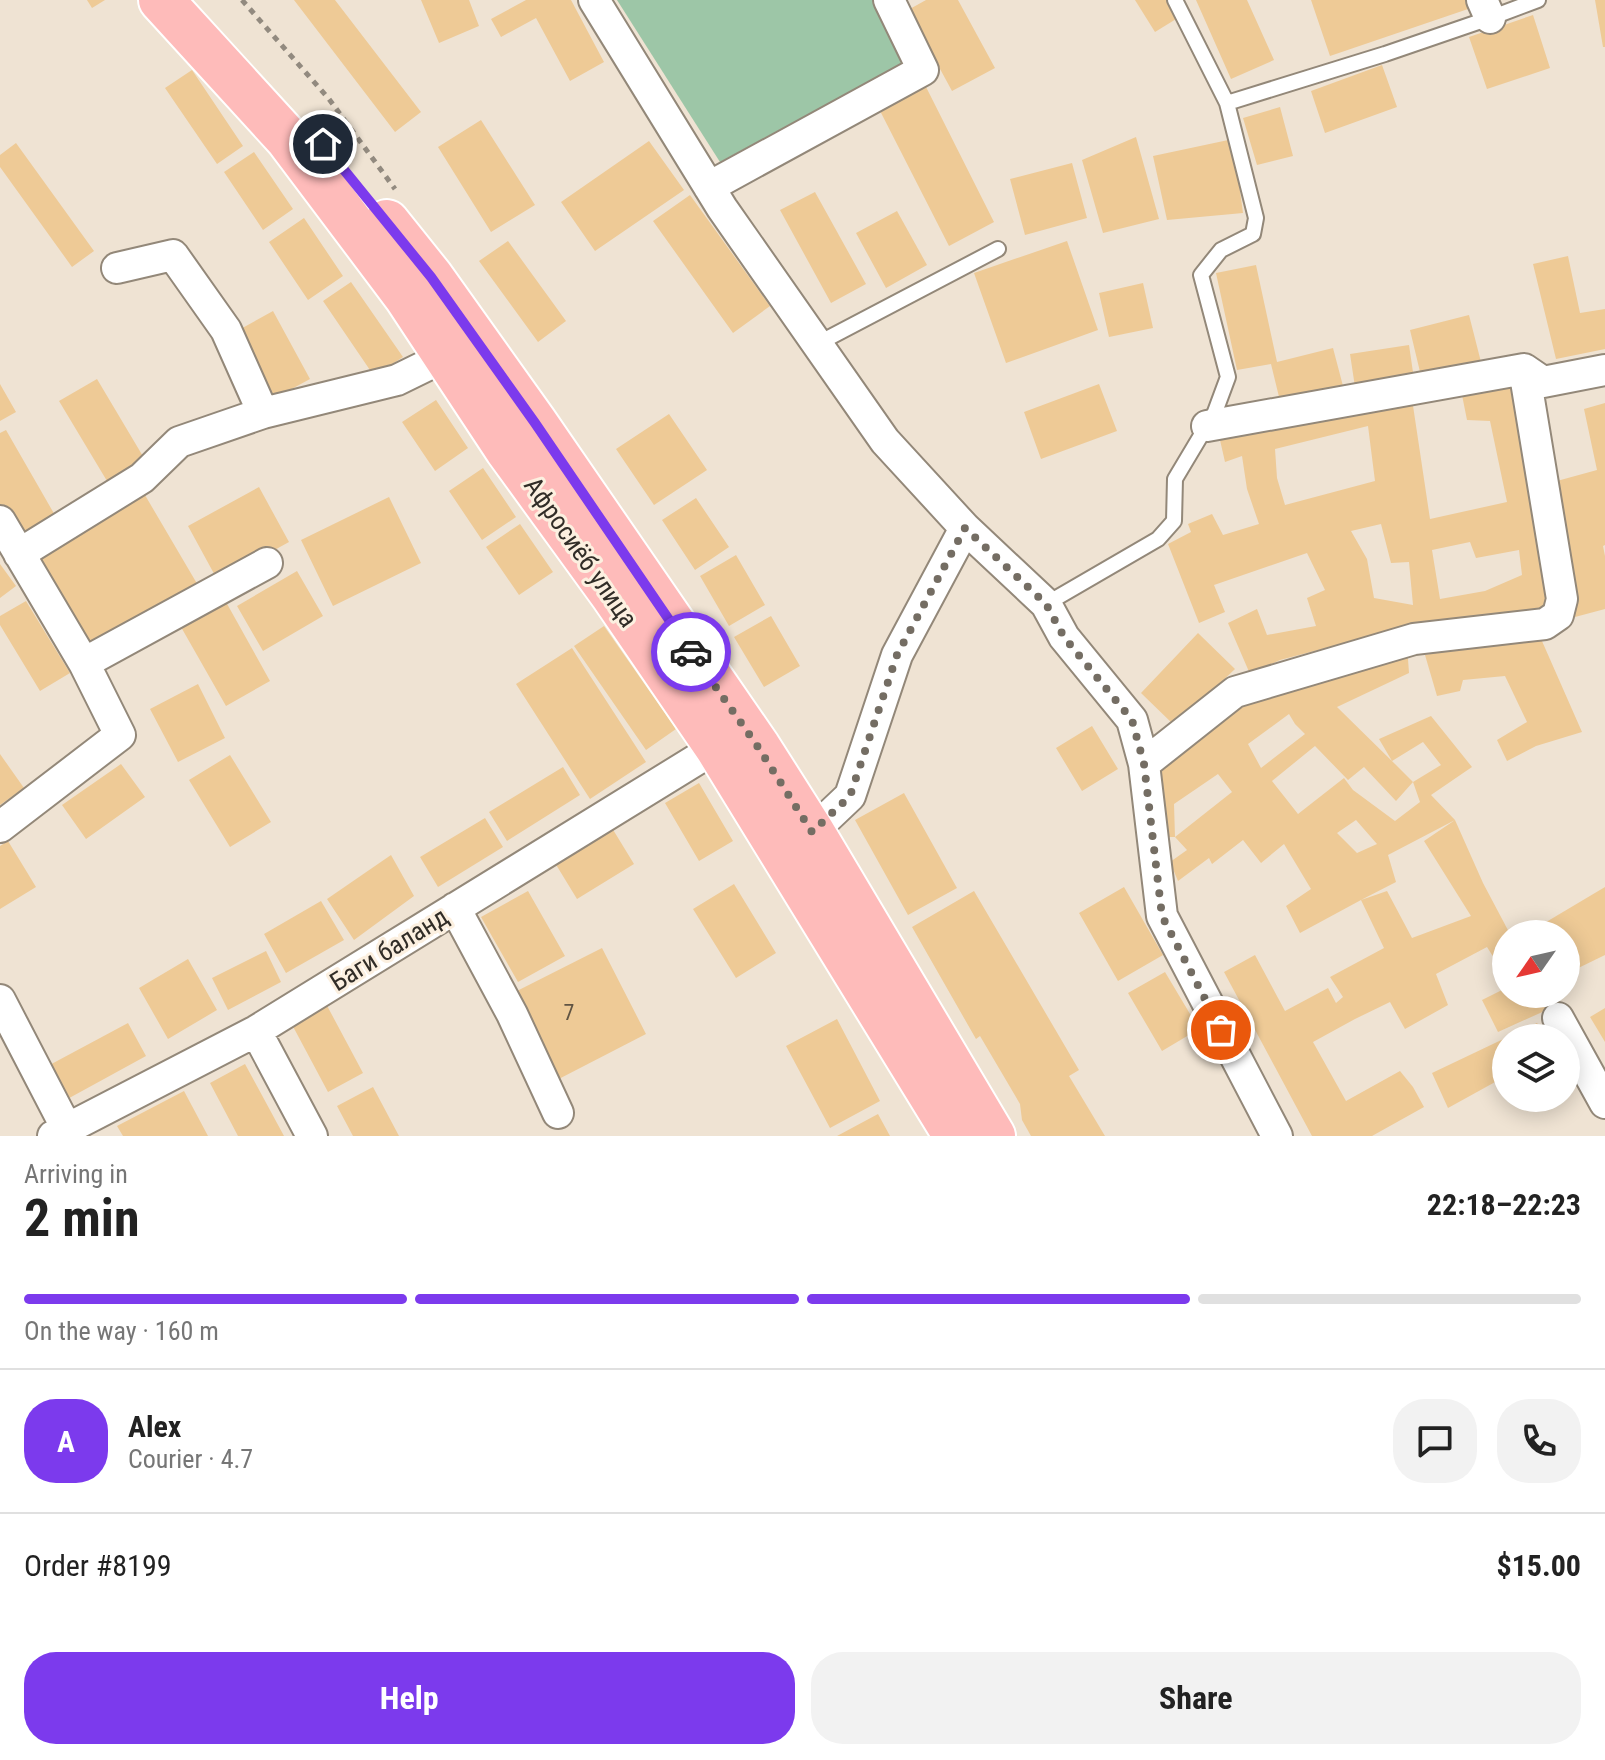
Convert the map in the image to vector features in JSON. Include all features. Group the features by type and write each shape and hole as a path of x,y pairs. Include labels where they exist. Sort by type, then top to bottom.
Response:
{"main road":[{"name":"Афросиёб улица","path":"161,0 288,139 406,296 507,449 613,595 941,1080 993,1136"},
{"name":"Афросиёб улица","path":"202,0 431,277 758,747 812,832 941,1080 956,1136"}],"street":[{"path":"594,0 709,187 885,441 965,528 1046,604 1064,637 1132,720 1144,764 1162,916 1277,1136"},
{"path":"709,187 923,70 889,0"},
{"path":"117,268 173,255 226,330 263,413"},
{"path":"19,554 142,478 179,442 263,413 397,380 446,356"},
{"path":"1144,764 1235,692 1414,639 1545,624 1558,615 1562,599 1524,369"},
{"path":"1207,426 1524,369 1543,382 1605,370"},
{"path":"0,521 84,663 120,735 0,827"},
{"path":"812,832 850,796 897,655 965,528"},
{"path":"84,663 267,563"},
{"name":"Баги баланд","path":"60,1132 256,1031 717,747"},
{"path":"455,908 512,1014 558,1113"},
{"path":"0,1000 60,1132"},
{"path":"1558,1018 1605,1103"},
{"path":"256,1031 312,1136"}],"lane":[{"path":"1046,604 1158,539 1174,521 1175,479 1215,412 1228,377 1201,275 1221,250 1253,234 1256,218 1227,103 1175,0"},
{"path":"1227,103 1385,54 1486,9 1538,0"},
{"path":"817,344 998,249"}],"green space":[{"path":"617,0 882,0 911,59 720,162"}],"building":[{"path":"87,0 105,0 92,8"},
{"path":"294,0 335,0 421,112 395,132"},
{"path":"421,0 469,0 479,26 439,43"},
{"path":"526,0 571,0 604,62 570,81 536,18 501,37 491,19"},
{"path":"926,0 958,0 995,68 952,91 908,10"},
{"path":"1135,0 1171,0 1181,16 1155,32"},
{"path":"1196,0 1247,0 1274,60 1231,79"},
{"path":"1311,0 1469,0 1471,8 1330,56"},
{"path":"1595,0 1605,0 1605,47 1603,47"},
{"path":"1533,15 1550,68 1487,89 1469,37"},
{"path":"1382,65 1397,107 1325,133 1311,91"},
{"path":"192,70 243,146 217,164 165,88"},
{"path":"921,77 994,222 949,246 875,101"},
{"path":"1280,107 1293,156 1257,165 1243,118"},
{"path":"481,120 535,205 491,232 438,147"},
{"path":"1136,137 1159,219 1103,233 1082,160"},
{"path":"1233,139 1243,213 1167,220 1153,156"},
{"path":"649,141 684,190 595,251 561,202"},
{"path":"16,143 94,251 72,267 0,167 0,155"},
{"path":"254,152 293,209 263,230 224,172"},
{"path":"1072,163 1087,218 1025,235 1010,179"},
{"path":"815,192 866,284 831,303 780,210"},
{"path":"690,195 770,306 733,333 653,221"},
{"path":"897,211 927,265 886,288 856,233"},
{"path":"304,218 343,276 308,300 269,242"},
{"path":"508,241 566,321 538,342 479,261"},
{"path":"1067,241 1098,330 1006,363 974,273"},
{"path":"1568,256 1580,313 1605,309 1605,349 1556,359 1533,264"},
{"path":"1256,265 1277,362 1333,348 1343,386 1280,401 1271,364 1237,370 1216,273"},
{"path":"351,282 403,357 374,376 323,301"},
{"path":"1143,283 1153,328 1109,337 1099,293"},
{"path":"273,311 310,379 275,398 237,331"},
{"path":"1469,315 1481,362 1421,376 1410,330"},
{"path":"1409,345 1414,379 1355,387 1350,354"},
{"path":"97,379 144,458 107,481 59,401"},
{"path":"1514,382 1558,605 1491,625 1398,629 1280,660 1250,674 1228,623 1257,609 1267,635 1316,626 1307,598 1325,590 1307,553 1214,585 1225,612 1199,623 1168,544 1191,532 1188,524 1212,514 1223,535 1259,524 1247,489 1242,456 1225,462 1220,440 1282,421 1412,399 1430,519 1507,502 1490,421 1467,420 1460,385","holes":["1368,426 1375,481 1285,505 1277,478 1275,449","1381,524 1391,563 1409,562 1413,605 1374,598 1367,559 1351,531","1470,542 1476,558 1519,550 1522,575 1485,591 1440,599 1432,550"]},
{"path":"0,384 16,412 0,421"},
{"path":"1099,384 1117,431 1041,459 1024,412"},
{"path":"436,400 468,448 435,471 402,422"},
{"path":"1605,403 1605,609 1575,617 1546,484 1597,470 1584,409"},
{"path":"669,414 707,470 654,505 616,449"},
{"path":"6,430 56,517 19,538 0,505 0,433"},
{"path":"483,468 516,517 482,540 449,491"},
{"path":"259,487 289,542 218,581 188,526"},
{"path":"142,490 199,587 86,654 28,556"},
{"path":"389,497 421,563 333,606 301,540"},
{"path":"696,498 729,547 695,570 662,520"},
{"path":"520,524 553,572 519,595 486,547"},
{"path":"736,555 765,605 729,626 700,576"},
{"path":"0,564 16,586 0,598"},
{"path":"297,571 323,616 263,651 237,606"},
{"path":"26,601 70,673 40,691 0,625 0,616"},
{"path":"226,602 270,681 226,706 181,627"},
{"path":"771,616 800,666 764,687 734,637"},
{"path":"604,626 676,729 646,750 574,646"},
{"path":"1538,632 1582,732 1536,746 1507,761 1497,740 1527,722 1505,676 1463,680 1460,691 1437,696 1425,655"},
{"path":"1198,633 1235,669 1175,726 1141,693"},
{"path":"1407,645 1409,673 1337,707 1413,782 1441,765 1423,742 1392,761 1379,739 1431,716 1472,767 1431,795 1455,820 1388,855 1396,882 1300,933 1286,906 1311,889 1284,844 1261,863 1243,840 1212,864 1209,858 1178,881 1170,862 1187,850 1175,837 1164,837 1158,774 1198,737 1273,687","holes":["1289,714 1305,734 1261,768 1248,744","1315,746 1348,780 1364,767 1396,801 1413,782 1420,802 1395,821 1353,790 1344,778 1298,814 1272,781","1218,774 1232,792 1175,837 1174,804","1356,820 1377,844 1357,853 1337,833"]},
{"path":"572,648 646,762 590,799 516,684"},
{"path":"198,684 225,738 178,762 150,709"},
{"path":"1092,726 1118,769 1082,791 1056,748"},
{"path":"0,754 24,788 0,805"},
{"path":"230,755 271,822 230,847 189,780"},
{"path":"121,764 145,797 86,839 62,805"},
{"path":"563,767 580,795 507,841 489,812"},
{"path":"699,783 733,841 699,861 665,803"},
{"path":"904,793 957,888 908,915 855,820"},
{"path":"485,818 503,847 438,887 420,857"},
{"path":"1455,820 1503,920 1492,920 1492,955 1487,947 1436,974 1448,1005 1405,1029 1390,1002 1313,1042 1346,1101 1400,1071 1424,1107 1372,1136 1312,1136 1224,972 1255,955 1285,1011 1328,988 1336,1003 1343,997 1330,977 1384,948 1361,900 1387,891 1412,938 1471,916 1424,841"},
{"path":"612,828 634,864 577,899 555,863"},
{"path":"8,841 36,887 0,909 0,846"},
{"path":"391,855 414,896 354,940 327,899"},
{"path":"734,884 776,953 736,978 693,909"},
{"path":"1124,887 1163,955 1118,981 1079,913"},
{"path":"1605,887 1605,955 1580,967 1580,920 1550,920"},
{"path":"528,891 565,956 518,982 481,917"},
{"path":"974,891 1079,1070 1069,1076 1105,1136 1031,1136 1022,1120 1020,1104 980,1036 976,1039 912,927"},
{"path":"321,901 344,940 286,973 264,934"},
{"path":"602,948 646,1034 551,1083 507,996"},
{"path":"266,951 281,982 228,1010 212,978"},
{"path":"188,959 217,1010 168,1039 139,988"},
{"path":"1165,972 1199,1029 1162,1051 1128,993"},
{"path":"1492,995 1492,1008 1549,1009 1516,1024 1494,1024 1482,1000"},
{"path":"324,1000 363,1073 328,1092 289,1019"},
{"path":"1605,1008 1605,1042 1590,1017"},
{"path":"837,1019 880,1101 830,1128 786,1046"},
{"path":"128,1023 146,1056 62,1102 44,1068"},
{"path":"1492,1044 1492,1084 1448,1108 1432,1073"},
{"path":"245,1064 284,1136 238,1136 210,1083"},
{"path":"373,1087 399,1136 353,1136 337,1106"},
{"path":"184,1091 208,1136 123,1136 117,1126"},
{"path":"878,1114 890,1136 837,1136"}],"way so far":[{"path":"691,652 758,747 812,832 850,796 897,655 965,528 1046,604 1064,637 1132,720 1144,764 1162,916 1221,1030"}],"route":[{"path":"323,144 431,277 691,652"}]}
